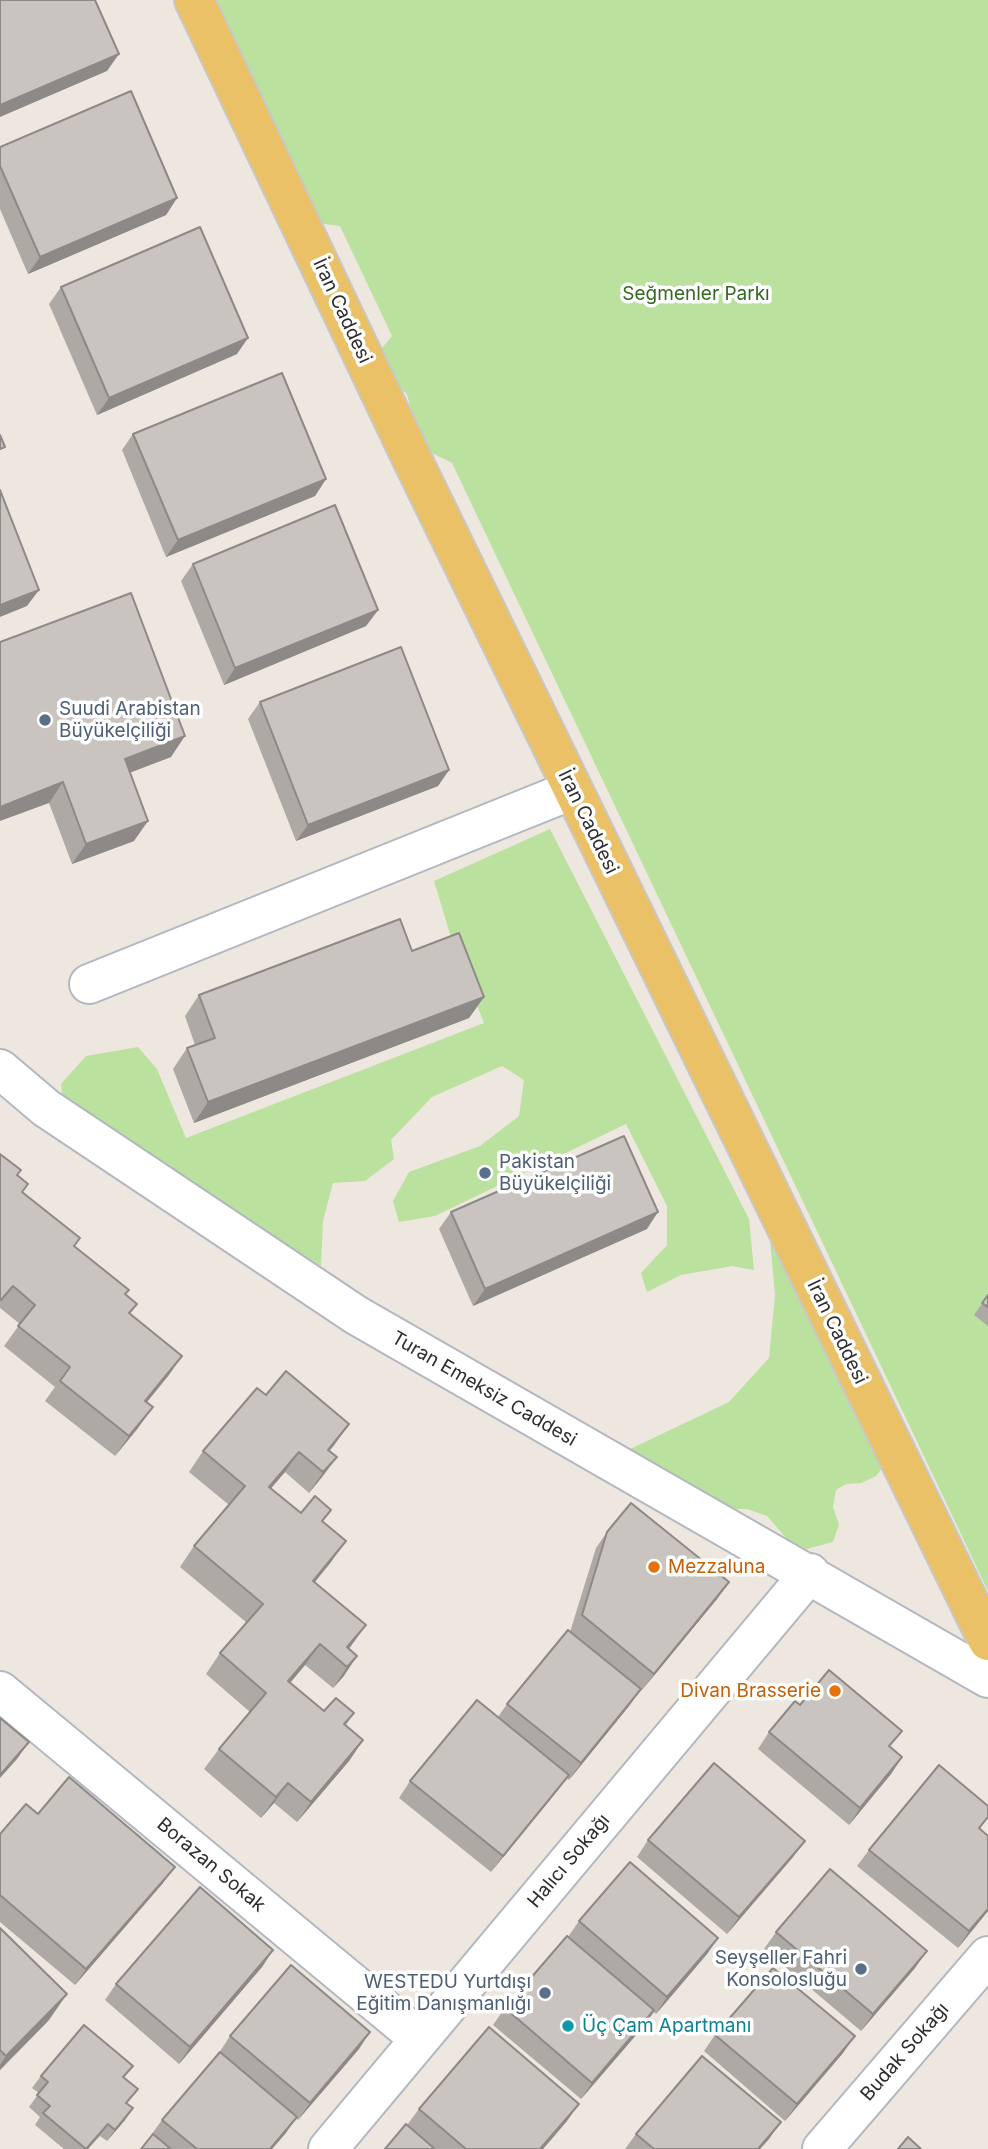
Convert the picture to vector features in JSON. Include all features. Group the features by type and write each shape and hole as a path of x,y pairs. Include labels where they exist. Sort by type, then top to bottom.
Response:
{"main road":[{"name":"İran Caddesi","path":"194,0 572,790 988,1641"}],"street":[{"path":"89,984 572,790"},
{"name":"Turan Emeksiz Caddesi","path":"0,1069 46,1108 356,1315 810,1573 988,1678"},
{"name":"Halıcı Sokağı","path":"328,2149 810,1573"},
{"name":"Borazan Sokak","path":"0,1691 420,2039"},
{"name":"Budak Sokağı","path":"821,2149 988,1956"}],"green space":[{"name":"Seğmenler Parkı","path":"210,0 988,0 988,1591 452,463 432,453 414,422 407,394 385,377 377,354 392,336 340,226 317,223"},
{"path":"550,829 749,1219 754,1270 732,1266 681,1275 647,1292 641,1273 667,1245 667,1206 626,1124 435,1216 399,1222 393,1201 409,1172 480,1146 519,1116 524,1080 502,1066 432,1097 391,1140 394,1159 365,1181 333,1183 323,1221 321,1266 63,1101 61,1084 86,1056 138,1047 157,1069 186,1138 484,1023 453,944 434,881"},
{"path":"765,1184 886,1463 876,1476 861,1483 846,1484 836,1490 833,1507 839,1525 833,1542 806,1549 787,1539 767,1516 747,1509 724,1509 607,1460 729,1402 769,1358 775,1295"}],"building":[{"path":"0,0 95,0 119,54 0,105"},
{"path":"131,91 177,198 40,257 0,166 0,147"},
{"path":"200,227 248,338 109,398 61,287"},
{"path":"282,373 326,479 178,540 133,434"},
{"path":"0,435 5,447 0,449"},
{"path":"0,490 39,590 0,605"},
{"path":"335,505 378,610 235,668 193,564"},
{"path":"131,593 185,736 125,759 148,821 86,844 63,782 0,807 0,642"},
{"path":"401,647 449,770 308,825 260,702"},
{"path":"400,919 412,951 459,933 484,997 208,1102 187,1048 215,1038 199,995"},
{"path":"624,1136 658,1212 485,1289 451,1212"},
{"path":"0,1154 21,1170 17,1175 28,1184 22,1192 80,1238 74,1246 129,1290 125,1294 137,1304 129,1313 182,1356 145,1401 153,1407 129,1436 60,1381 70,1367 18,1326 35,1305 13,1286 0,1299"},
{"path":"988,1295 988,1307 982,1303"},
{"path":"286,1371 349,1424 328,1450 337,1457 323,1472 299,1452 269,1487 301,1513 315,1496 331,1510 322,1521 346,1541 313,1581 366,1625 347,1647 357,1656 347,1667 320,1644 288,1681 324,1711 336,1698 354,1713 344,1724 363,1740 311,1802 288,1783 276,1797 219,1749 266,1693 220,1653 263,1604 194,1546 245,1486 203,1451 257,1388 266,1395"},
{"path":"631,1503 729,1582 654,1674 582,1615 607,1532"},
{"path":"568,1630 641,1689 581,1763 507,1704"},
{"path":"829,1670 902,1731 889,1746 902,1757 860,1808 769,1732 795,1701 800,1705"},
{"path":"477,1700 569,1775 503,1856 410,1781"},
{"path":"0,1718 29,1742 0,1775"},
{"path":"714,1763 805,1841 739,1917 648,1840"},
{"path":"939,1765 988,1806 988,1817 979,1828 988,1836 988,1909 969,1931 869,1850"},
{"path":"69,1777 175,1867 86,1969 0,1895 0,1834 26,1804 38,1814"},
{"path":"630,1862 718,1938 667,1997 579,1921"},
{"path":"830,1869 927,1951 873,2014 776,1932"},
{"path":"200,1887 273,1950 190,2047 116,1984"},
{"path":"0,1928 67,1994 6,2056 0,2050"},
{"name":"Üç Çam Apartmanı","path":"567,1936 654,2010 592,2083 505,2008"},
{"path":"291,1965 370,2032 310,2103 230,2036"},
{"path":"773,1968 855,2036 797,2104 715,2035"},
{"path":"84,2025 133,2066 123,2077 138,2089 126,2103 133,2108 115,2130 108,2124 86,2149 43,2113 50,2106 37,2095 48,2082 41,2076"},
{"path":"489,2027 579,2104 540,2149 466,2149 419,2109"},
{"path":"220,2052 297,2117 270,2149 197,2149 162,2120"},
{"path":"702,2056 781,2122 758,2149 654,2149 636,2134"},
{"path":"406,2124 435,2149 385,2149"},
{"path":"153,2134 171,2149 141,2149"},
{"path":"908,2137 921,2149 898,2149"}],"place":[{"name":"Suudi Arabistan Büyükelçiliği","path":"45,720"},
{"name":"Pakistan Büyükelçiliği","path":"485,1173"},
{"name":"Mezzaluna","path":"654,1567"},
{"name":"Divan Brasserie","path":"835,1691"},
{"name":"Seyşeller Fahri Konsolosluğu","path":"861,1969"},
{"name":"WESTEDU Yurtdışı Eğitim Danışmanlığı","path":"545,1993"},
{"name":"Üç Çam Apartmanı","path":"568,2026"}]}
